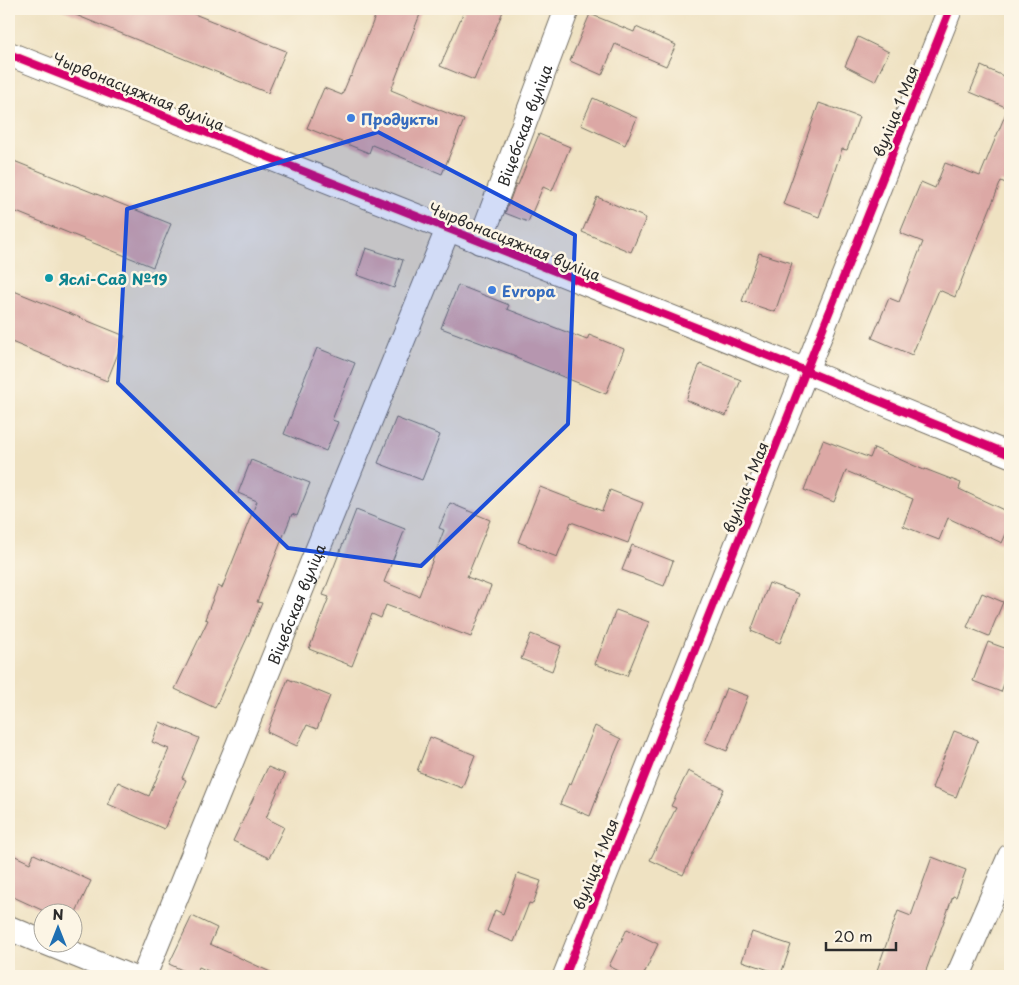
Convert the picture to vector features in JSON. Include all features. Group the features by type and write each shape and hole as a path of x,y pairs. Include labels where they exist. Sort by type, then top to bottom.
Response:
{"street":[{"name":"Віцебская вуліца","path":"480,242 567,9"},
{"name":"вуліца 1 Мая","path":"565,976 950,9"},
{"name":"Чырвонасцяжная вуліца","path":"9,54 806,371 1010,455"},
{"name":"Віцебская вуліца","path":"144,976 448,229"},
{"path":"958,976 1010,856"},
{"path":"9,928 32,937"},
{"path":"68,952 128,976"}],"highlighted area":[{"path":"378,132 575,235 568,424 421,566 288,548 118,383 127,209"}],"building":[{"path":"61,9 182,9 286,51 268,93"},
{"path":"378,9 422,9 391,90 464,120 442,174 372,145 369,153 307,128 324,88 342,95"},
{"path":"465,9 504,9 474,80 440,66"},
{"path":"590,14 634,32 636,27 676,45 666,66 615,44 602,75 570,61"},
{"path":"858,37 889,52 875,81 845,66"},
{"path":"981,66 1010,79 1010,185 1001,181 955,297 939,290 912,355 872,338 889,298 899,302 923,242 900,233 921,182 935,188 945,163 980,176 1008,108 970,92"},
{"path":"593,98 637,118 625,145 581,125"},
{"path":"819,103 859,117 847,150 842,149 819,217 783,204"},
{"path":"539,134 570,147 552,191 543,187 528,222 505,213"},
{"path":"9,159 171,224 153,267 9,209"},
{"path":"597,197 646,218 631,252 582,232"},
{"path":"366,248 403,260 394,288 357,275"},
{"path":"759,253 792,263 775,312 742,301"},
{"path":"458,285 509,305 507,309 587,340 589,335 624,349 606,394 516,358 516,356 441,328"},
{"path":"9,289 125,336 107,381 9,341"},
{"path":"317,348 355,363 332,420 338,422 326,451 284,434"},
{"path":"700,364 741,380 726,416 686,400"},
{"path":"396,418 440,435 422,480 378,463"},
{"path":"823,440 870,458 874,448 924,470 961,483 959,489 1010,513 1010,525 1002,543 948,518 939,540 903,526 913,499 846,471 834,502 804,490"},
{"path":"251,460 310,483 297,516 292,514 257,602 262,603 215,708 175,689 208,620 205,619 218,586 222,588 257,501 238,493"},
{"path":"540,487 602,511 610,490 643,503 628,543 571,522 557,557 518,542"},
{"path":"450,503 490,520 467,577 491,586 471,637 386,605 381,618 372,614 352,666 309,649 329,597 323,595 356,510 405,529 384,582 419,596 444,530 439,528"},
{"path":"632,545 673,561 664,586 622,570"},
{"path":"769,583 799,594 780,643 751,631"},
{"path":"982,593 1003,602 989,636 967,627"},
{"path":"616,610 649,622 627,676 595,664"},
{"path":"531,634 561,646 552,671 521,659"},
{"path":"988,642 1010,650 1010,668 1001,692 973,681"},
{"path":"288,679 330,696 317,729 307,725 297,746 267,732"},
{"path":"726,688 748,696 727,751 705,742"},
{"path":"160,722 199,738 182,778 186,780 164,829 108,804 118,782 149,796 169,749 152,742"},
{"path":"595,726 621,739 590,816 560,804 569,783 571,784"},
{"path":"954,731 978,740 956,797 932,788"},
{"path":"430,737 475,755 462,788 417,771"},
{"path":"268,767 285,774 266,818 284,827 269,858 233,841"},
{"path":"688,771 724,789 683,875 650,860 676,808 671,806"},
{"path":"9,853 30,863 34,854 91,881 81,902 32,902 32,906 9,895"},
{"path":"932,857 966,870 956,897 953,896 924,976 875,976 898,911 911,916"},
{"path":"518,873 541,881 533,904 529,903 514,942 487,931 495,910 503,914"},
{"path":"192,916 217,928 210,944 279,976 220,976 199,967 195,976 169,964"},
{"path":"627,929 658,944 643,976 629,976 609,966"},
{"path":"752,932 791,945 781,974 742,961"}],"cycle path":[{"path":"565,976 950,9"},
{"path":"9,54 806,371 1010,455"}],"place":[{"name":"Продукты","path":"351,118"},
{"name":"Яслі-Сад №19","path":"49,278"},
{"name":"Evropa","path":"492,290"}]}
